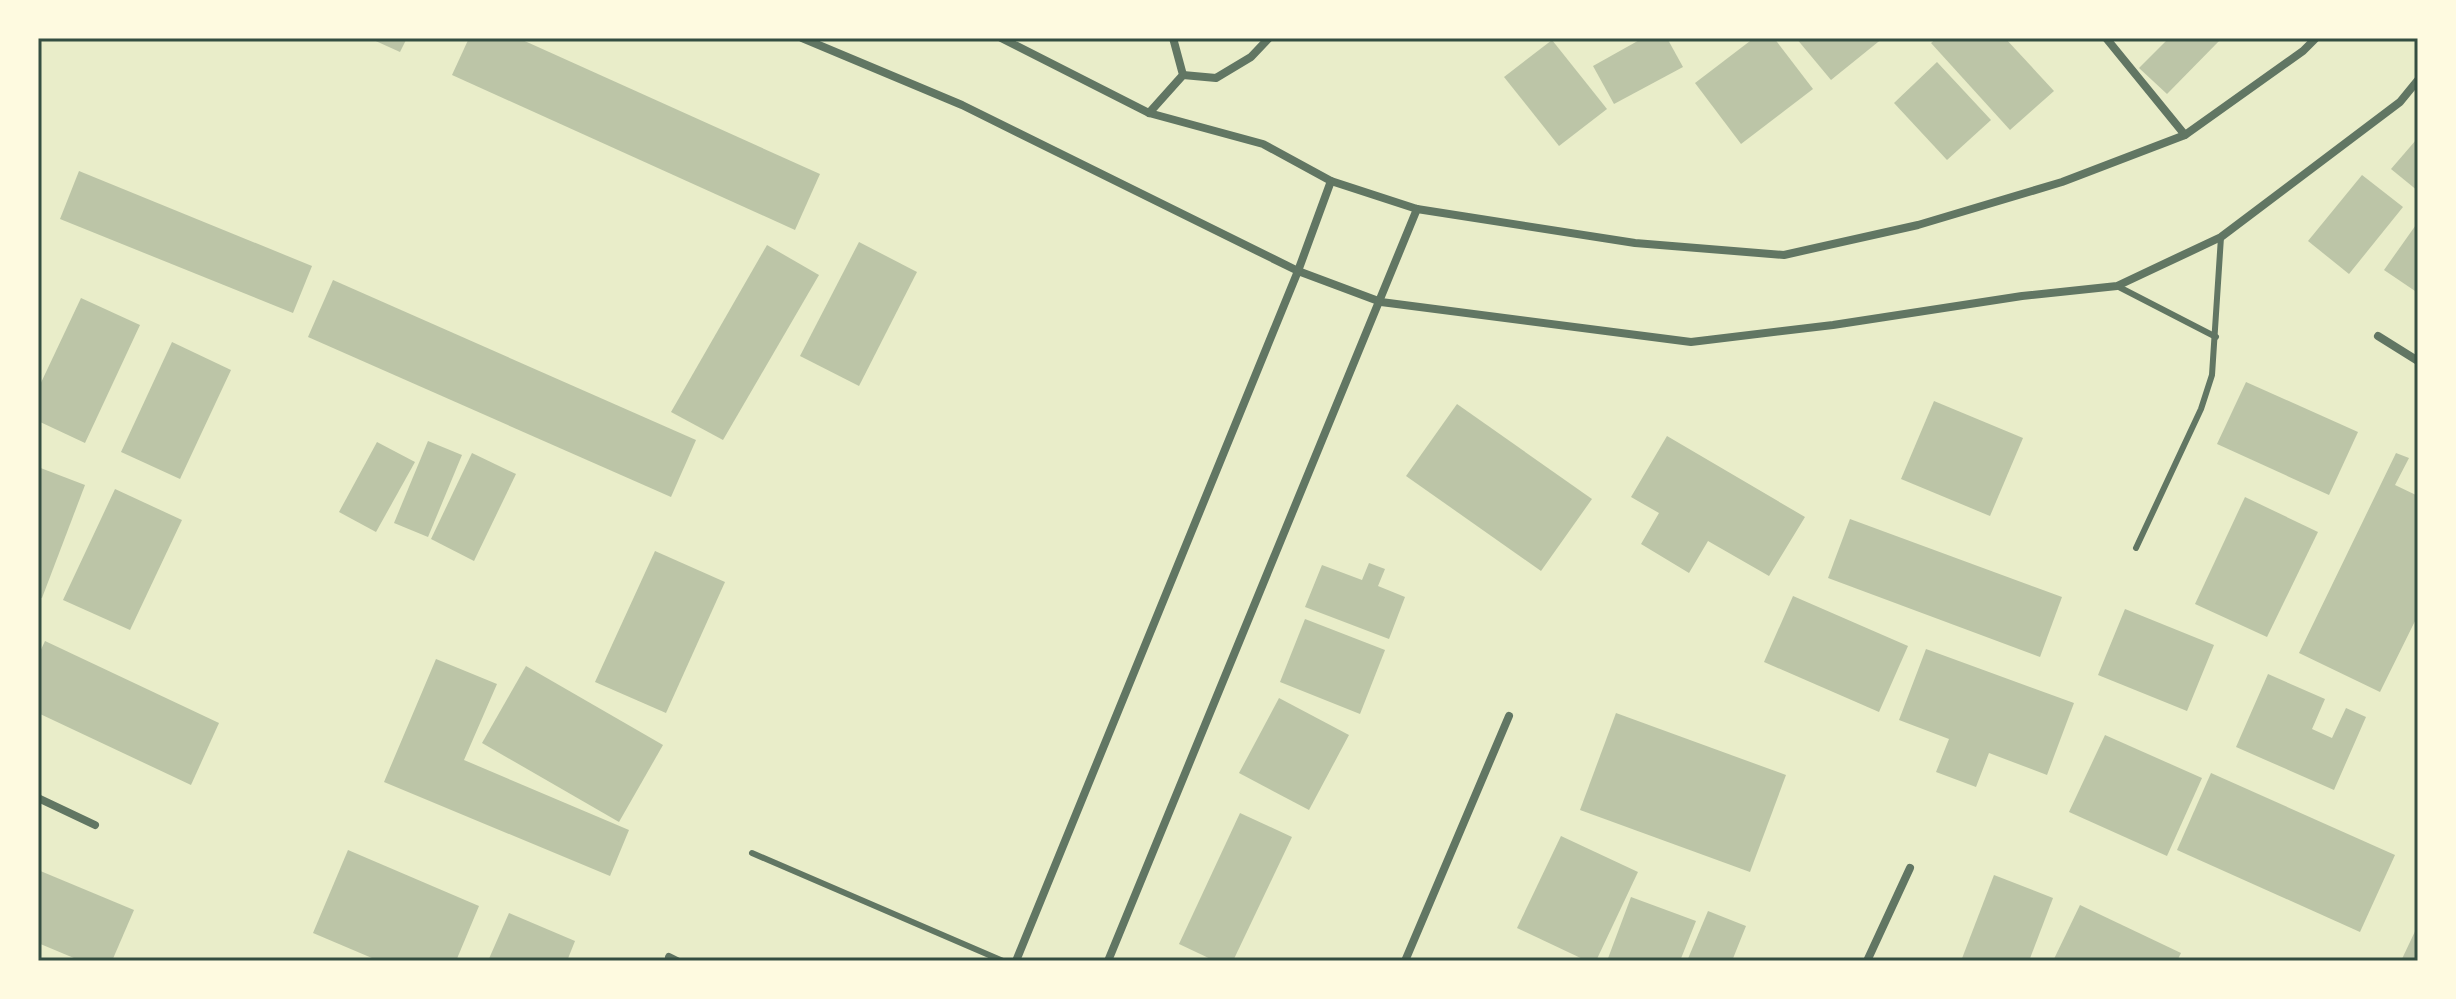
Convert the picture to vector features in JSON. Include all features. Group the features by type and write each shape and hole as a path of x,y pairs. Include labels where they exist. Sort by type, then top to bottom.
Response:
{"street":[{"path":"802,38 962,105 1298,271 1381,302 1691,342 1833,325 2022,296 2117,286 2221,237 2400,102 2418,80"},
{"path":"1001,38 1149,113 1263,144 1331,181 1417,209 1635,243 1784,255 1918,225 2062,182 2185,135 2303,51 2316,38"},
{"path":"1173,38 1183,75"},
{"path":"1183,75 1216,78 1251,57 1269,38"},
{"path":"2106,38 2185,135"},
{"path":"1149,113 1183,75"},
{"path":"1016,961 1298,271 1331,181"},
{"path":"1108,961 1417,209"},
{"path":"2378,336 2418,361"},
{"path":"1405,961 1509,716"},
{"path":"38,798 95,825"},
{"path":"1867,961 1910,868"}],"lane":[{"path":"2136,548 2201,409 2212,375 2221,237"},
{"path":"2117,286 2216,337"},
{"path":"752,853 1003,961"}],"building":[{"path":"369,38 407,38 400,52"},
{"path":"469,38 518,38 820,174 795,230 452,75"},
{"path":"1643,38 1667,38 1683,67 1614,104 1593,66"},
{"path":"1754,38 1774,38 1813,89 1741,144 1695,83"},
{"path":"1796,38 1883,38 1831,80"},
{"path":"1937,38 2005,38 2054,91 2010,130 1931,43"},
{"path":"2169,38 2222,38 2167,94 2139,68"},
{"path":"1552,40 1607,109 1559,146 1504,77"},
{"path":"1937,62 1991,120 1947,160 1894,103"},
{"path":"2416,140 2418,142 2418,191 2391,169"},
{"path":"79,171 312,266 293,313 60,219"},
{"path":"2362,175 2403,207 2349,274 2308,241"},
{"path":"2418,222 2418,293 2384,270"},
{"path":"859,242 917,272 859,386 800,356"},
{"path":"767,245 819,275 723,440 671,412"},
{"path":"333,280 696,440 671,497 308,337"},
{"path":"81,298 140,325 85,443 38,421 38,389"},
{"path":"172,342 231,370 180,479 121,452"},
{"path":"2246,382 2358,432 2329,495 2217,444"},
{"path":"1934,401 2023,438 1990,516 1901,479"},
{"path":"1457,404 1592,499 1541,571 1406,476"},
{"path":"1667,436 1805,517 1769,576 1708,541 1689,573 1641,544 1659,513 1631,497"},
{"path":"428,441 462,455 428,537 394,523"},
{"path":"377,442 415,462 376,532 339,512"},
{"path":"472,453 516,474 474,561 431,539"},
{"path":"2396,453 2409,458 2395,485 2418,496 2418,615 2380,692 2299,653"},
{"path":"38,467 85,485 42,598 38,597"},
{"path":"115,489 182,520 130,630 63,600"},
{"path":"2245,497 2318,532 2267,637 2195,604"},
{"path":"1850,519 2062,597 2040,657 1828,578"},
{"path":"655,551 725,582 666,713 595,682"},
{"path":"1369,563 1385,569 1378,586 1405,597 1389,639 1305,607 1322,565 1362,580"},
{"path":"1793,596 1908,646 1879,712 1764,662"},
{"path":"2125,609 2214,645 2187,711 2098,675"},
{"path":"1305,619 1385,650 1360,714 1280,682"},
{"path":"45,641 219,723 191,785 38,713 38,656"},
{"path":"1926,649 2074,703 2047,775 1989,753 1976,787 1936,772 1949,739 1899,720"},
{"path":"436,659 497,684 464,760 629,830 610,876 384,782"},
{"path":"526,666 663,745 619,822 482,743"},
{"path":"2268,674 2325,699 2312,729 2332,738 2346,708 2366,717 2334,790 2236,747"},
{"path":"1279,698 1349,735 1309,810 1239,773"},
{"path":"1616,713 1786,775 1750,872 1580,810"},
{"path":"2105,735 2202,778 2167,856 2069,812"},
{"path":"2211,773 2395,855 2360,932 2177,850"},
{"path":"1240,813 1292,837 1233,961 1215,961 1179,944"},
{"path":"1561,836 1638,872 1596,961 1587,961 1517,928"},
{"path":"348,850 479,906 456,961 379,961 313,933"},
{"path":"38,870 134,910 112,961 81,961 38,943"},
{"path":"1994,875 2053,898 2029,961 1961,961"},
{"path":"1631,897 1696,921 1680,961 1607,961"},
{"path":"2080,905 2181,953 2177,961 2053,961"},
{"path":"1708,911 1746,926 1732,961 1687,961"},
{"path":"509,913 575,941 567,961 488,961"},
{"path":"2418,925 2418,961 2401,961"}]}
